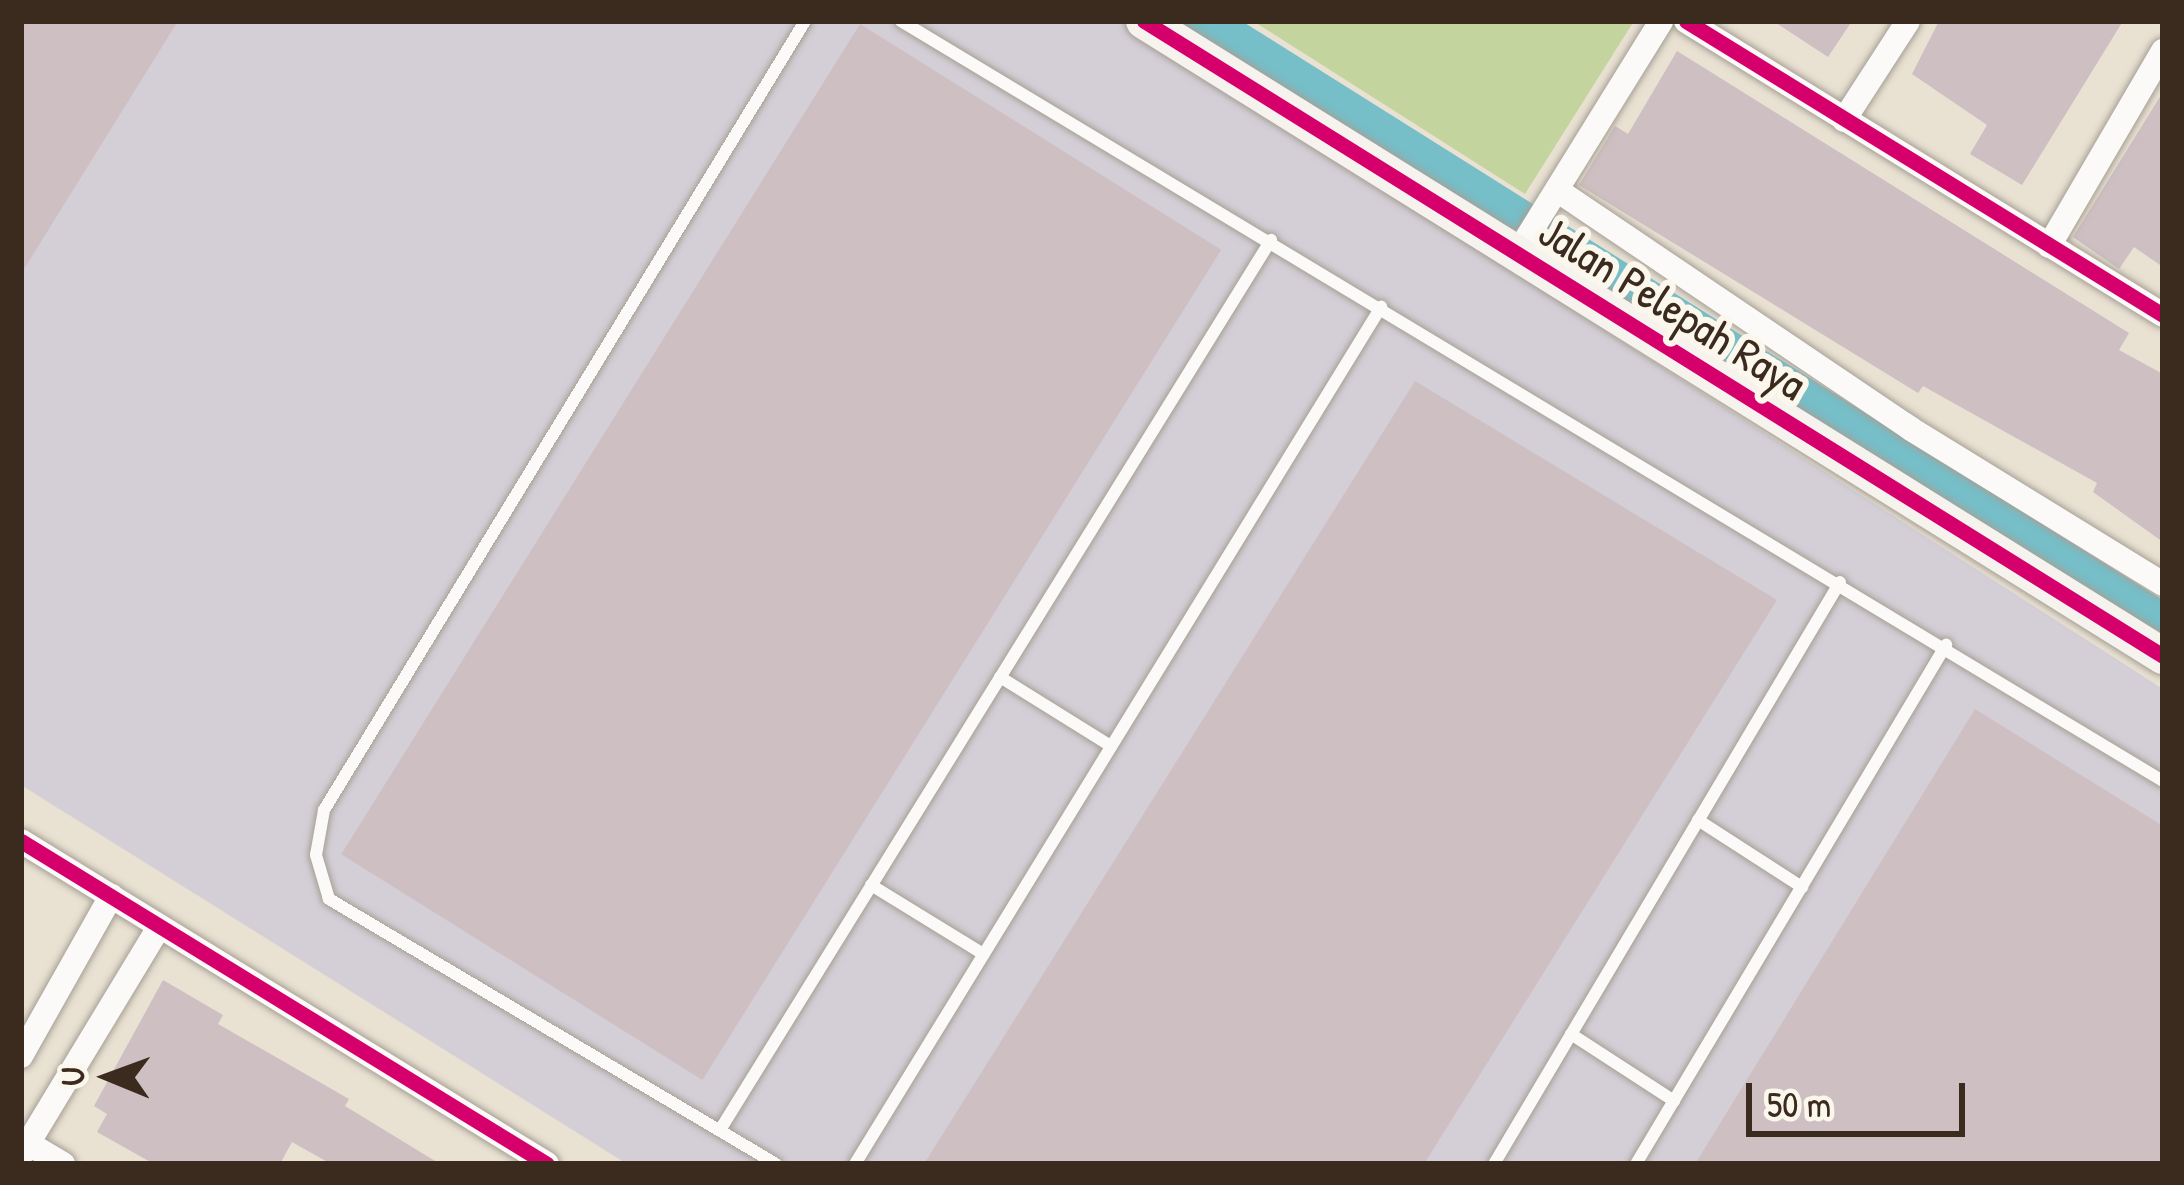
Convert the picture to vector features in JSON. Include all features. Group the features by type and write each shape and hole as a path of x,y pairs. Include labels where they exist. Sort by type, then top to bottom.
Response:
{"street":[{"name":"Jalan Pelepah Raya","path":"1144,21 1520,249 2163,656"},
{"path":"1520,249 1660,21"},
{"path":"1686,21 2163,315"},
{"path":"1844,120 1908,21"},
{"path":"2049,246 2163,51"},
{"name":"Jalan Pelepah Raya","path":"1552,199 2163,584"},
{"path":"21,842 548,1164"},
{"path":"21,1056 111,896"},
{"path":"63,1164 23,1146 159,927"}],"lane":[{"path":"776,1164 329,899 316,855 324,810 805,21"},
{"path":"901,21 1946,645 2163,781"},
{"path":"720,1130 1271,240"},
{"path":"855,1164 1382,307"},
{"path":"1494,1164 1840,582"},
{"path":"1636,1164 1946,645"},
{"path":"1000,676 1111,746"},
{"path":"1698,820 1802,887"},
{"path":"871,885 983,954"},
{"path":"1571,1034 1674,1101"}],"shaded area":[{"path":"21,21 1123,21 2163,689 2163,1164 627,1164 21,785"}],"green space":[{"path":"1253,21 1634,21 1525,194"}],"building":[{"path":"21,21 178,21 21,274"},
{"path":"1773,21 1852,21 1828,57"},
{"path":"1939,21 2123,21 2022,185 1970,154 1987,125 1912,74"},
{"path":"860,24 1221,250 702,1080 341,854"},
{"path":"1677,51 2129,333 2119,350 2163,374 2163,542 2093,492 2097,483 1923,386 1918,393 1579,185 1615,126 1628,134"},
{"path":"2163,92 2163,267 2134,247 2119,269 2073,237"},
{"path":"1415,381 1777,600 1424,1164 924,1164"},
{"path":"1975,709 2163,826 2163,1164 1695,1164"},
{"path":"163,980 223,1015 218,1024 349,1099 345,1106 440,1164 331,1164 292,1142 280,1164 154,1164 97,1132 107,1114 94,1106"}],"waterway":[{"path":"1194,21 2163,630"}],"cycle path":[{"path":"1144,21 2163,656"},
{"path":"1686,21 2163,315"},
{"path":"21,841 547,1164"}]}
